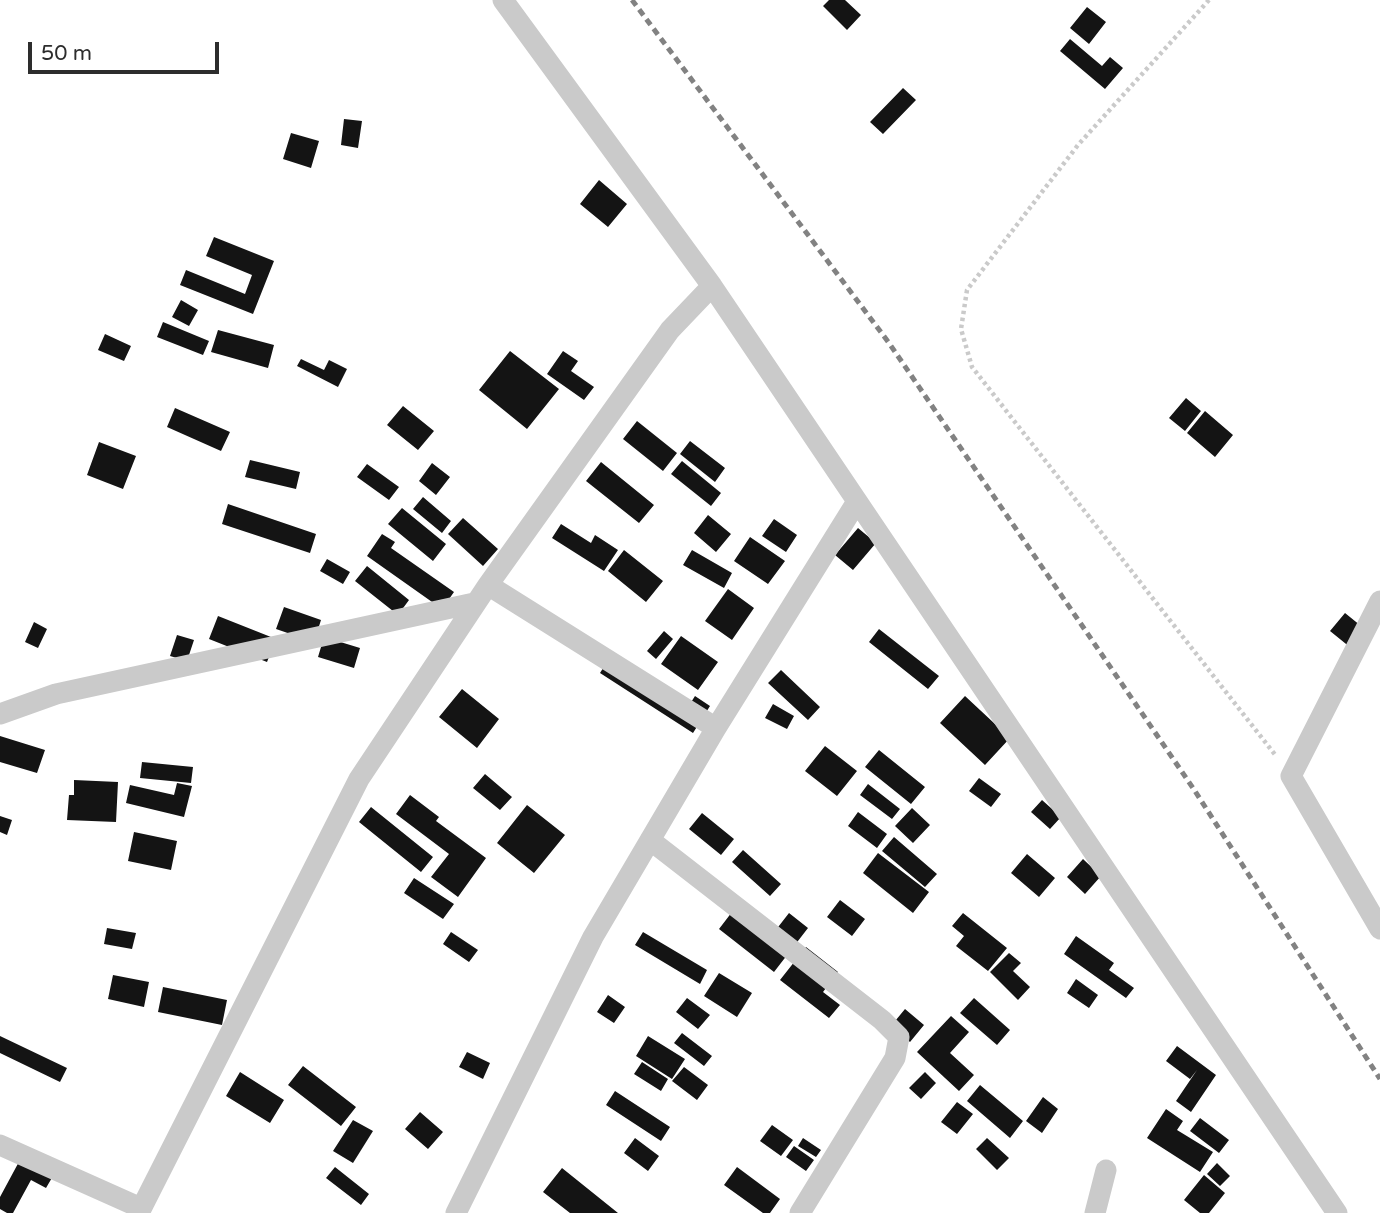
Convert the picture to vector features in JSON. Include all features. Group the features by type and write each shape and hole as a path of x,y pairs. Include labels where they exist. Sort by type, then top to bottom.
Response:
{"street":[{"path":"503,0 712,286 1337,1213"},
{"path":"0,1145 140,1211 359,779 474,603 670,330 712,286"},
{"path":"456,1213 593,937 716,728 856,503"},
{"path":"488,585 716,728"},
{"path":"1380,601 1291,776 1380,929"},
{"path":"0,714 55,694 474,603"},
{"path":"650,840 882,1020 898,1037 895,1058 800,1213"},
{"path":"1094,1213 1107,1170"}],"path":[{"path":"1209,0 1078,145 967,290 961,329 972,367 1291,776"}],"building":[{"path":"829,0 845,0 861,15 847,30 823,6"},
{"path":"1087,7 1106,22 1089,44 1070,28"},
{"path":"1070,39 1102,66 1110,57 1123,68 1105,89 1060,51"},
{"path":"903,88 916,100 883,134 870,122"},
{"path":"344,119 362,121 358,148 341,145"},
{"path":"291,133 319,141 311,168 283,159"},
{"path":"599,180 627,204 608,227 580,204"},
{"path":"214,237 274,261 253,314 180,285 186,270 245,294 252,275 206,256"},
{"path":"181,300 198,310 189,326 172,317"},
{"path":"163,322 209,341 203,355 157,337"},
{"path":"218,330 274,345 268,368 211,352"},
{"path":"105,334 131,346 124,361 98,350"},
{"path":"510,351 559,389 527,429 479,390"},
{"path":"563,351 578,361 571,371 594,387 584,400 547,374"},
{"path":"301,359 324,370 329,360 347,369 338,387 297,366"},
{"path":"1186,398 1201,411 1185,431 1169,418"},
{"path":"403,406 434,431 418,450 387,425"},
{"path":"175,408 230,432 221,451 167,427"},
{"path":"1205,411 1233,435 1215,457 1187,433"},
{"path":"637,421 677,453 663,471 623,439"},
{"path":"690,441 725,468 715,482 680,454"},
{"path":"99,442 136,456 123,489 87,475"},
{"path":"250,460 300,472 296,489 245,477"},
{"path":"682,461 721,493 711,506 671,474"},
{"path":"601,462 654,505 639,523 586,481"},
{"path":"432,463 450,477 436,495 419,481"},
{"path":"367,464 399,487 389,500 357,477"},
{"path":"423,497 451,521 442,533 413,509"},
{"path":"228,504 316,534 310,553 222,524"},
{"path":"402,508 446,544 433,561 388,524"},
{"path":"708,515 731,534 716,552 694,533"},
{"path":"463,518 498,549 483,566 448,534"},
{"path":"774,519 797,535 786,552 762,536"},
{"path":"561,524 591,543 595,535 618,550 604,571 552,538"},
{"path":"858,528 876,543 853,570 835,555"},
{"path":"382,534 395,542 391,548 454,592 442,609 367,556"},
{"path":"750,537 785,561 768,584 734,561"},
{"path":"624,550 663,581 646,602 608,571"},
{"path":"692,550 732,573 724,588 683,565"},
{"path":"327,559 350,572 343,584 320,571"},
{"path":"367,566 409,600 398,615 355,581"},
{"path":"728,589 754,608 732,640 705,621"},
{"path":"284,607 321,620 314,642 276,629"},
{"path":"1345,613 1366,630 1351,648 1330,631"},
{"path":"218,616 276,639 267,662 209,639"},
{"path":"34,622 47,629 38,648 25,642"},
{"path":"879,629 939,676 928,689 869,642"},
{"path":"664,631 673,639 656,659 647,651"},
{"path":"177,635 194,640 187,661 170,656"},
{"path":"681,636 718,662 698,690 661,664"},
{"path":"324,637 360,648 354,668 318,657"},
{"path":"610,657 688,707 695,696 710,706 693,733 600,673"},
{"path":"781,670 820,707 808,720 768,683"},
{"path":"462,689 499,719 477,748 439,717"},
{"path":"965,696 1010,738 985,765 940,723"},
{"path":"773,704 794,716 787,729 765,718"},
{"path":"0,736 45,750 37,773 0,762"},
{"path":"825,746 857,771 837,796 805,771"},
{"path":"879,750 925,787 911,804 865,767"},
{"path":"142,762 193,767 191,783 140,778"},
{"path":"485,774 512,797 500,810 473,788"},
{"path":"979,778 1001,794 991,807 969,791"},
{"path":"74,780 118,782 116,822 67,820 69,795 74,795"},
{"path":"177,783 192,786 184,817 126,803 130,785 174,795"},
{"path":"868,784 900,809 892,819 860,795"},
{"path":"410,795 439,817 436,821 486,858 458,897 431,877 449,854 396,814"},
{"path":"1042,800 1061,817 1050,829 1031,812"},
{"path":"527,805 565,835 534,873 497,843"},
{"path":"371,807 433,857 421,872 359,822"},
{"path":"912,808 930,825 913,843 895,826"},
{"path":"858,812 887,834 877,848 848,826"},
{"path":"702,813 734,839 721,855 689,829"},
{"path":"0,816 12,820 7,835 0,832"},
{"path":"134,832 177,841 171,870 128,861"},
{"path":"894,837 937,874 925,887 882,851"},
{"path":"743,850 781,884 770,896 732,862"},
{"path":"878,853 929,892 913,913 863,873"},
{"path":"1027,854 1055,878 1039,897 1011,873"},
{"path":"1083,859 1101,876 1085,894 1067,877"},
{"path":"414,878 454,904 443,919 404,893"},
{"path":"840,900 865,919 852,936 827,917"},
{"path":"732,912 768,940 789,913 808,928 774,972 719,929"},
{"path":"963,913 1007,948 988,971 956,946 964,936 952,926"},
{"path":"107,928 136,933 132,949 104,944"},
{"path":"451,932 478,950 469,962 443,944"},
{"path":"643,932 707,970 700,984 635,945"},
{"path":"1076,936 1114,963 1109,970 1134,988 1126,998 1064,954"},
{"path":"806,947 838,972 823,992 840,1005 829,1018 780,980"},
{"path":"1009,953 1021,963 1013,971 1030,987 1018,1000 990,972"},
{"path":"719,973 752,993 737,1017 704,996"},
{"path":"113,975 149,982 144,1007 108,999"},
{"path":"1076,979 1098,995 1089,1008 1067,993"},
{"path":"163,987 227,1000 222,1025 158,1012"},
{"path":"608,995 625,1007 614,1023 597,1012"},
{"path":"687,998 710,1015 698,1029 676,1012"},
{"path":"974,998 1010,1030 997,1045 960,1013"},
{"path":"905,1009 924,1025 910,1042 891,1026"},
{"path":"951,1016 969,1032 950,1053 974,1075 959,1091 917,1052"},
{"path":"682,1033 712,1056 704,1066 674,1043"},
{"path":"0,1036 67,1068 60,1082 0,1053"},
{"path":"648,1036 685,1059 672,1079 636,1056"},
{"path":"1177,1046 1216,1075 1191,1112 1176,1101 1197,1070 1190,1079 1166,1061"},
{"path":"467,1052 490,1063 483,1079 459,1067"},
{"path":"642,1062 668,1079 661,1091 634,1074"},
{"path":"303,1066 356,1107 341,1126 288,1085"},
{"path":"684,1067 708,1085 697,1100 672,1081"},
{"path":"240,1072 284,1100 270,1123 226,1096"},
{"path":"925,1072 936,1083 921,1099 909,1088"},
{"path":"980,1085 1023,1121 1010,1138 967,1101"},
{"path":"615,1091 670,1127 661,1141 606,1105"},
{"path":"1043,1097 1058,1109 1042,1133 1026,1121"},
{"path":"957,1102 973,1114 957,1134 941,1122"},
{"path":"1166,1109 1183,1121 1177,1130 1213,1152 1200,1172 1147,1138"},
{"path":"420,1112 443,1132 428,1149 405,1129"},
{"path":"1200,1118 1229,1140 1219,1153 1190,1131"},
{"path":"353,1120 373,1131 353,1163 333,1151"},
{"path":"772,1125 793,1140 781,1156 760,1141"},
{"path":"635,1138 659,1156 648,1171 624,1153"},
{"path":"803,1138 821,1150 816,1157 798,1146"},
{"path":"987,1138 1009,1158 997,1170 976,1149"},
{"path":"794,1146 814,1160 806,1171 786,1157"},
{"path":"21,1158 53,1176 46,1188 31,1180 13,1213 7,1213 0,1209 0,1197"},
{"path":"1217,1163 1230,1176 1220,1186 1207,1174"},
{"path":"335,1167 369,1194 361,1205 326,1178"},
{"path":"737,1167 780,1199 770,1213 763,1213 724,1185"},
{"path":"562,1168 618,1213 570,1213 543,1192"},
{"path":"1204,1175 1225,1193 1209,1213 1200,1213 1184,1200"}],"railway":[{"path":"632,0 889,343 1193,788 1380,1079"}]}
